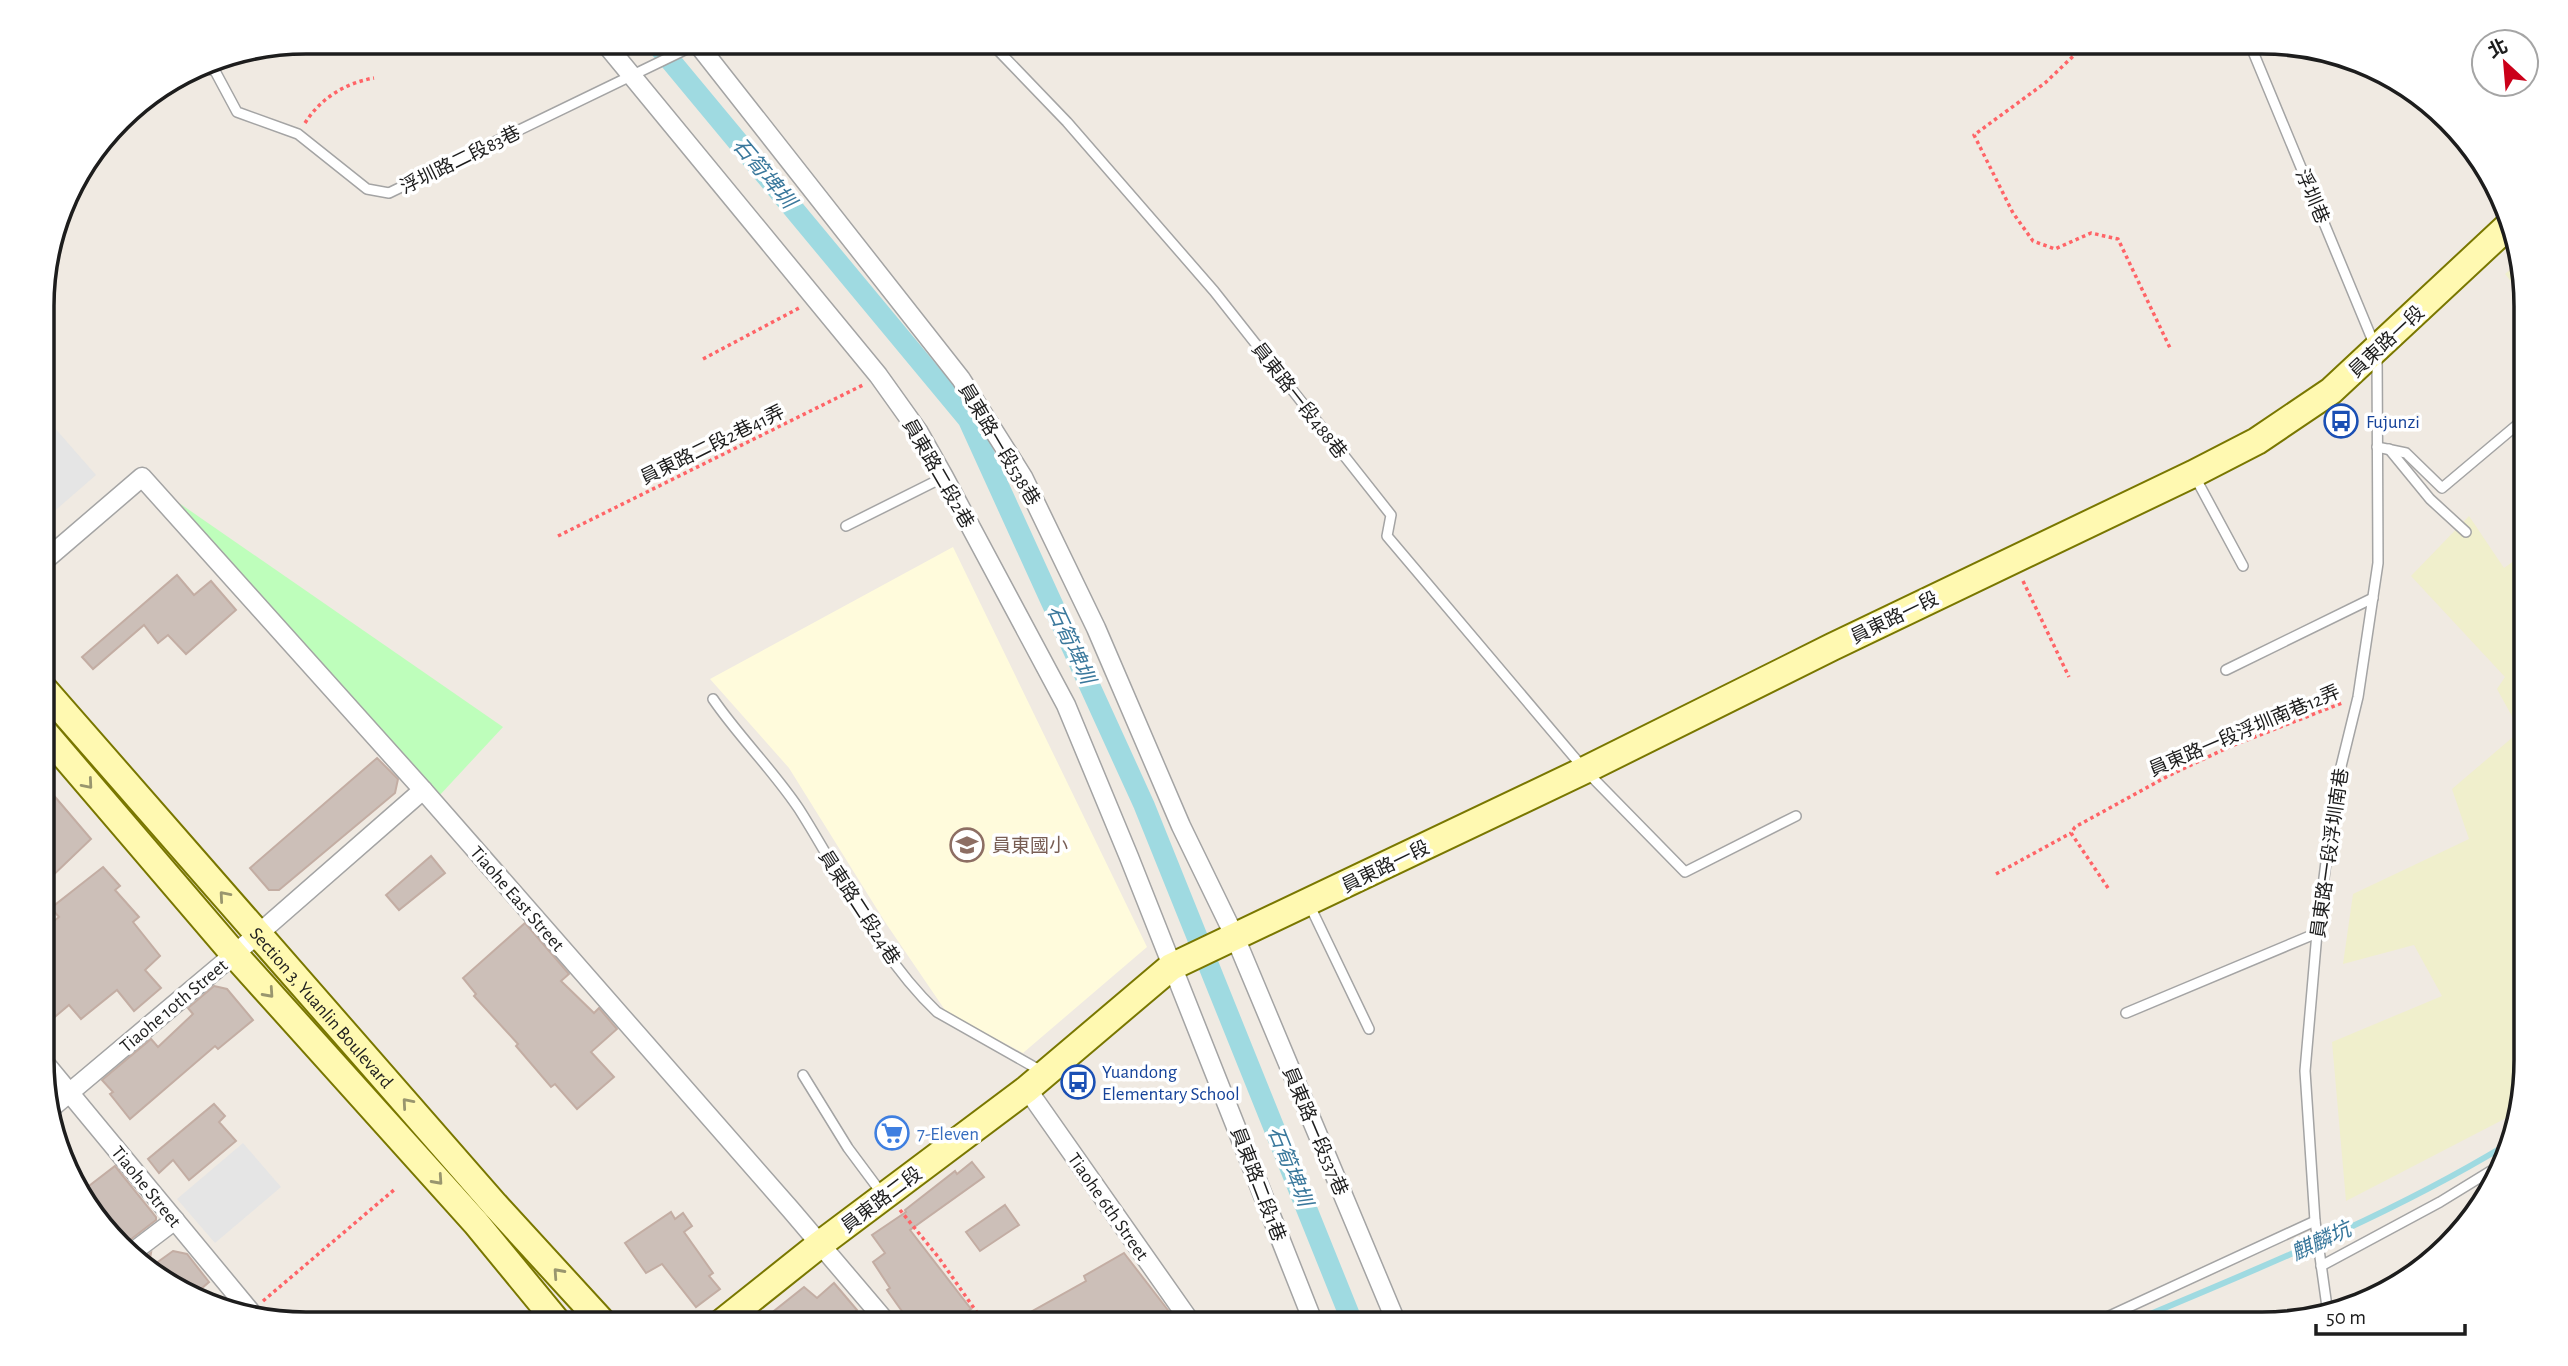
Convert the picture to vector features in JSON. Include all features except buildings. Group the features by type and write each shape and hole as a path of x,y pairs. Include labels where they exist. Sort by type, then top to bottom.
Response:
{"main road":[{"name":"員東路一段","path":"1171,967 1586,769 1832,647 2014,562 2268,434 2331,391 2502,232"},
{"name":"Section 3, Yuanlin Boulevard","path":"54,701 495,1205 593,1312"},
{"name":"Section 3, Yuanlin Boulevard","path":"54,744 234,954 394,1130 549,1312"},
{"name":"員東路二段","path":"735,1312 1036,1081 1171,967"}],"street":[{"name":"員東路二段2巷","path":"614,54 878,375 918,431 1066,705 1171,967"},
{"name":"員東路一段538巷","path":"707,54 961,379 1023,477 1096,628 1181,826 1235,937"},
{"name":"Tiaohe East Street","path":"54,553 142,477 423,790 878,1312"},
{"name":"Tiaohe 10th Street","path":"58,1102 257,935 423,790"},
{"name":"員東路一段537巷","path":"1235,937 1392,1312"},
{"name":"員東路二段1巷","path":"1171,967 1241,1135 1309,1312"},
{"name":"Tiaohe Street","path":"55,1075 175,1220 256,1307"},
{"name":"Tiaohe 6th Street","path":"1036,1081 1184,1312"},
{"path":"139,1248 175,1220"}],"lane":[{"name":"浮圳路二段83巷","path":"215,71 237,112 298,134 367,189 389,193 676,54"},
{"name":"員東路一段488巷","path":"1002,54 1067,122 1214,291 1391,515 1387,536 1586,769"},
{"name":"浮圳巷","path":"2254,54 2377,351"},
{"name":"員東路一段浮圳南巷","path":"2326,1303 2315,1221 2305,1070 2317,933 2335,791 2358,696 2378,563 2377,351"},
{"path":"2377,447 2406,453 2442,488 2514,427"},
{"path":"2389,449 2430,499 2466,532"},
{"path":"2193,474 2243,566"},
{"path":"846,526 944,477"},
{"path":"2225,670 2373,598"},
{"name":"員東路二段24巷","path":"713,699 797,807 881,945 926,1001 937,1012 1036,1081"},
{"path":"1586,769 1685,872 1796,817"},
{"path":"1308,903 1369,1029"},
{"path":"2126,1013 2317,933"},
{"path":"803,1075 848,1149 884,1196"},
{"path":"2321,1266 2440,1202 2487,1173"},
{"path":"2118,1312 2315,1221"}],"path":[{"path":"2075,54 2045,83 1974,135 2012,213 2032,241 2055,249 2091,233 2118,239 2171,350"},
{"path":"298,134 310,115 325,99 351,84 374,78"},
{"path":"703,359 817,300"},
{"name":"員東路二段2巷41弄","path":"558,536 878,375"},
{"path":"2014,562 2069,677"},
{"name":"員東路一段浮圳南巷12弄","path":"1996,874 2168,776 2229,747 2358,696"},
{"path":"2071,833 2108,888"},
{"path":"256,1307 395,1189"},
{"path":"884,1196 898,1207 976,1312"}],"shaded area":[{"path":"54,427 96,475 54,511"},
{"name":"員東國小","path":"953,547 1147,947 1023,1053 947,1013 885,922 789,768 710,679"},
{"path":"243,1143 281,1187 215,1243 177,1199"}],"green space":[{"path":"2511,269 2513,284 2505,274"},
{"path":"153,485 503,727 439,796"},
{"path":"2469,516 2504,568 2514,561 2514,720 2497,689 2505,677 2411,576"},
{"path":"2514,736 2514,1060 2507,1118 2346,1201 2332,1042 2442,996 2414,945 2343,964 2353,894 2469,839 2452,789"}],"waterway":[{"name":"石筍埤圳","path":"665,54 968,419 1144,805 1348,1312"},
{"name":"麒麟坑","path":"2155,1312 2368,1219 2497,1150"}],"place":[{"name":"Fujunzi","path":"2341,421"},
{"name":"員東國小","path":"967,845"},
{"name":"Yuandong Elementary School","path":"1078,1082"},
{"name":"7-Eleven","path":"892,1133"}]}
